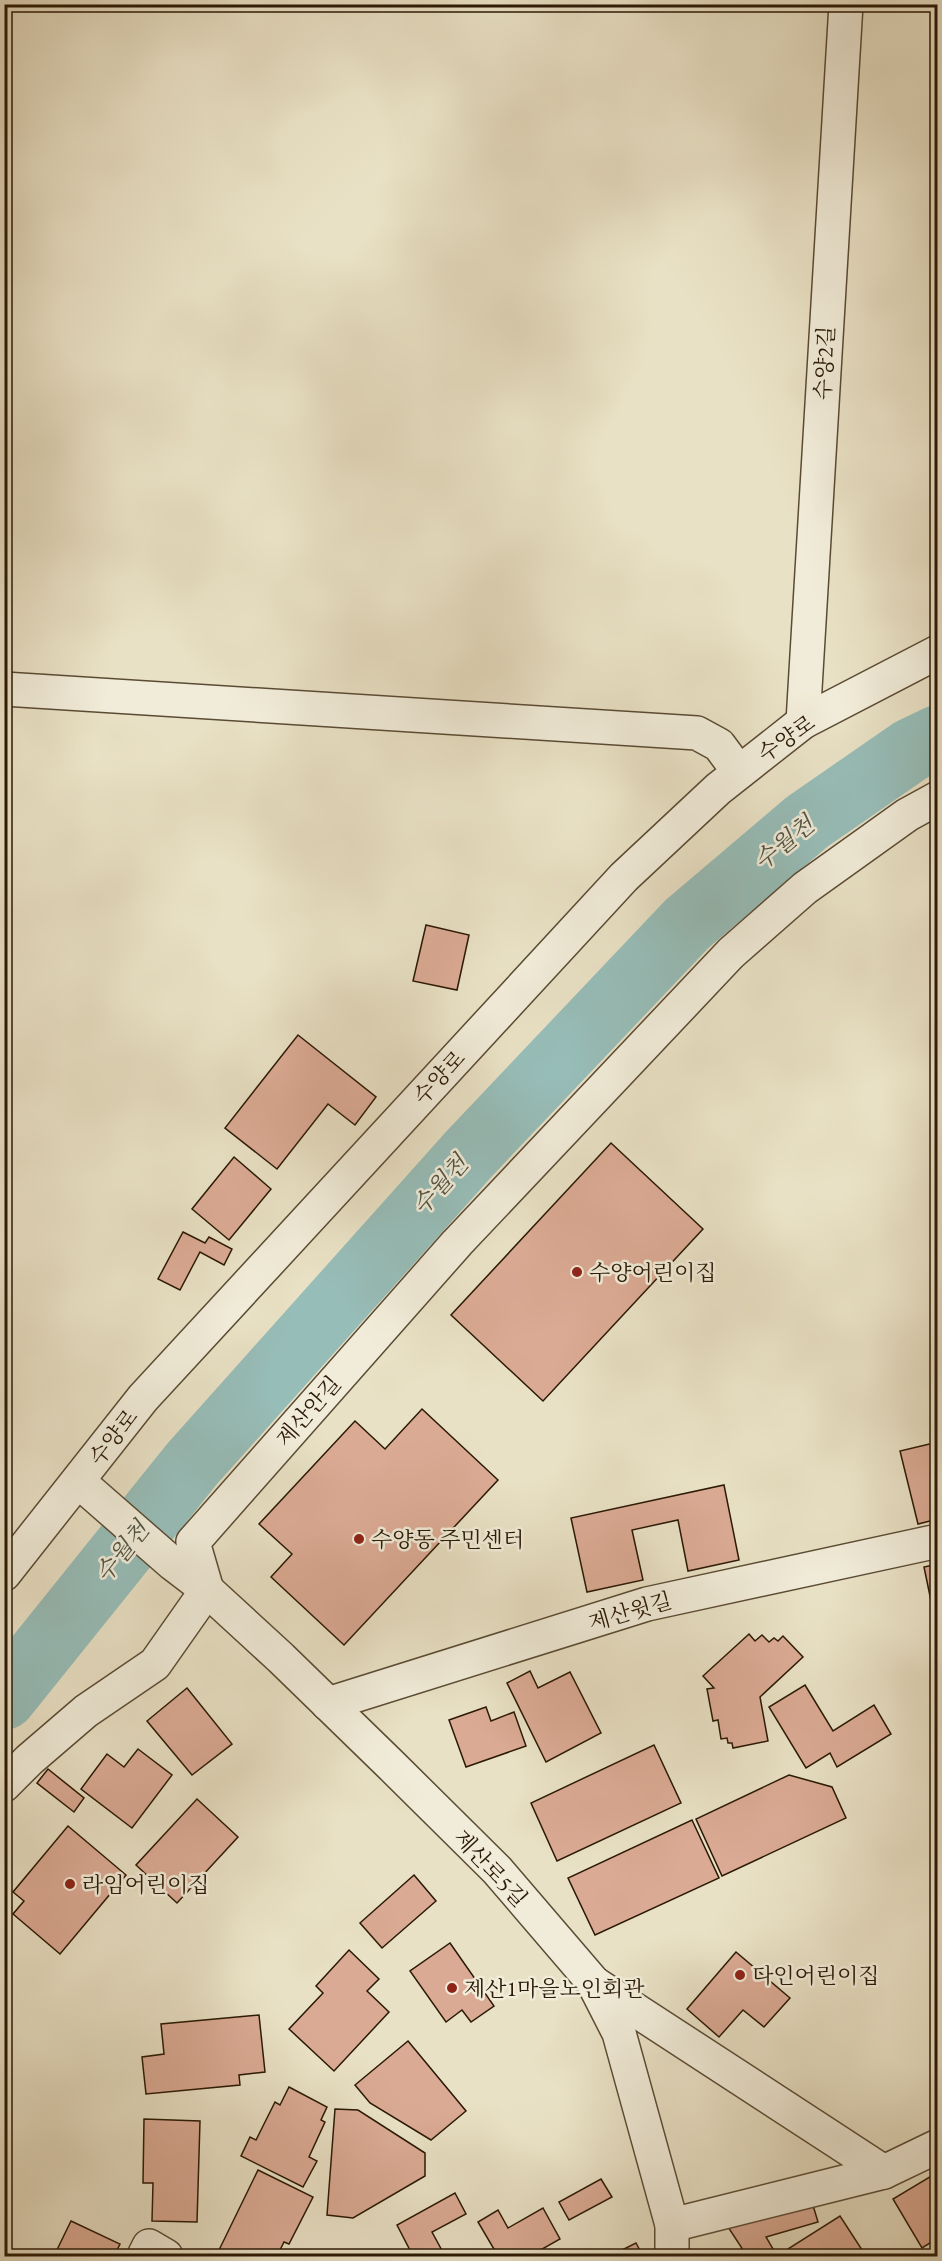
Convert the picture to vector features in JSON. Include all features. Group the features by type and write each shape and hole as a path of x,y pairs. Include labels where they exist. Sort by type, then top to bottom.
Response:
{"street":[{"name":"수양2길","path":"803,722 846,4"},
{"name":"수양로","path":"4,1574 143,1398 624,877 718,789 803,722 938,652"},
{"path":"4,690 697,733 719,745 739,772"},
{"name":"제산안길","path":"207,1590 193,1542 457,1243 731,953 805,888 907,815 938,798"},
{"name":"제산로5길","path":"78,1481 172,1564 207,1590 328,1704 497,1870 593,1982 619,2032 672,2241"},
{"name":"제산윗길","path":"328,1704 647,1604 938,1541"},
{"path":"4,1785 29,1760 86,1711 155,1664 207,1590"},
{"path":"593,1982 884,2172"},
{"path":"672,2241 884,2172 938,2146"},
{"path":"144,2256 149,2246 166,2256"}],"building":[{"path":"426,925 469,935 457,990 413,981"},
{"path":"298,1035 376,1097 355,1125 328,1104 277,1169 225,1128"},
{"name":"수양어린이집","path":"611,1143 703,1229 543,1401 451,1315"},
{"path":"234,1157 271,1189 229,1240 192,1209"},
{"path":"183,1232 205,1243 209,1237 232,1249 224,1265 200,1252 180,1290 158,1279"},
{"name":"수양동 주민센터","path":"422,1409 498,1480 344,1645 271,1577 292,1554 259,1524 355,1421 385,1449"},
{"path":"938,1442 938,1519 918,1524 900,1451"},
{"path":"724,1485 739,1560 688,1571 678,1520 632,1530 643,1580 587,1592 571,1518"},
{"path":"938,1564 938,1630 937,1630 924,1567"},
{"path":"749,1634 755,1641 762,1635 769,1642 774,1638 778,1641 783,1636 803,1657 760,1697 768,1741 733,1748 727,1738 721,1739 718,1720 713,1721 707,1689 714,1688 703,1676"},
{"path":"530,1671 538,1688 570,1672 601,1733 546,1762 507,1683"},
{"path":"805,1685 833,1731 874,1705 891,1734 837,1767 830,1753 806,1768 769,1707"},
{"path":"187,1688 232,1744 192,1775 147,1721"},
{"path":"486,1707 491,1721 514,1712 526,1746 466,1767 449,1720"},
{"path":"654,1745 681,1803 557,1861 531,1803"},
{"path":"138,1749 172,1775 132,1828 81,1789 107,1754 124,1767"},
{"path":"48,1769 84,1798 74,1812 37,1783"},
{"path":"789,1775 832,1787 846,1818 722,1876 696,1819"},
{"path":"197,1799 238,1837 177,1903 136,1865"},
{"path":"692,1820 719,1878 595,1935 568,1878"},
{"name":"라임어린이집","path":"68,1826 126,1875 60,1954 13,1914 24,1901 13,1892"},
{"path":"414,1875 436,1901 382,1948 360,1923"},
{"name":"제산1마을노인회관","path":"450,1943 494,2006 471,2022 462,2010 446,2022 410,1971"},
{"path":"349,1950 379,1979 367,1991 389,2012 334,2071 289,2029 323,1993 316,1986"},
{"name":"다인어린이집","path":"736,1952 790,1998 764,2027 743,2010 719,2037 687,2009"},
{"path":"259,2015 265,2072 239,2075 240,2085 146,2094 142,2057 164,2054 161,2024"},
{"path":"408,2041 466,2111 431,2140 370,2103 355,2085"},
{"path":"289,2087 327,2107 321,2120 325,2122 309,2157 317,2161 303,2187 241,2156 250,2137 256,2140 275,2102 280,2105"},
{"path":"335,2109 358,2110 425,2153 425,2176 353,2218 327,2215"},
{"path":"144,2119 200,2121 197,2222 152,2221 153,2183 143,2183"},
{"path":"258,2170 313,2197 289,2244 284,2242 277,2256 233,2256 219,2250"},
{"path":"938,2172 938,2238 922,2248 893,2199"},
{"path":"601,2179 612,2197 569,2220 559,2202"},
{"path":"455,2193 466,2214 432,2232 445,2256 413,2256 397,2225"},
{"path":"812,2202 818,2222 766,2237 777,2256 747,2256 728,2227"},
{"path":"543,2208 560,2239 530,2256 498,2256 478,2222 498,2210 508,2228"},
{"path":"840,2216 866,2256 777,2256"},
{"path":"71,2221 120,2244 114,2256 54,2256"},
{"path":"636,2243 643,2256 610,2256"}],"waterway":[{"name":"수월천","path":"4,1698 192,1464 469,1154 687,924 807,822 911,750 938,737"}],"place":[{"name":"수양어린이집","path":"577,1272"},
{"name":"수양동 주민센터","path":"359,1539"},
{"name":"라임어린이집","path":"70,1884"},
{"name":"다인어린이집","path":"740,1975"},
{"name":"제산1마을노인회관","path":"452,1988"}]}
